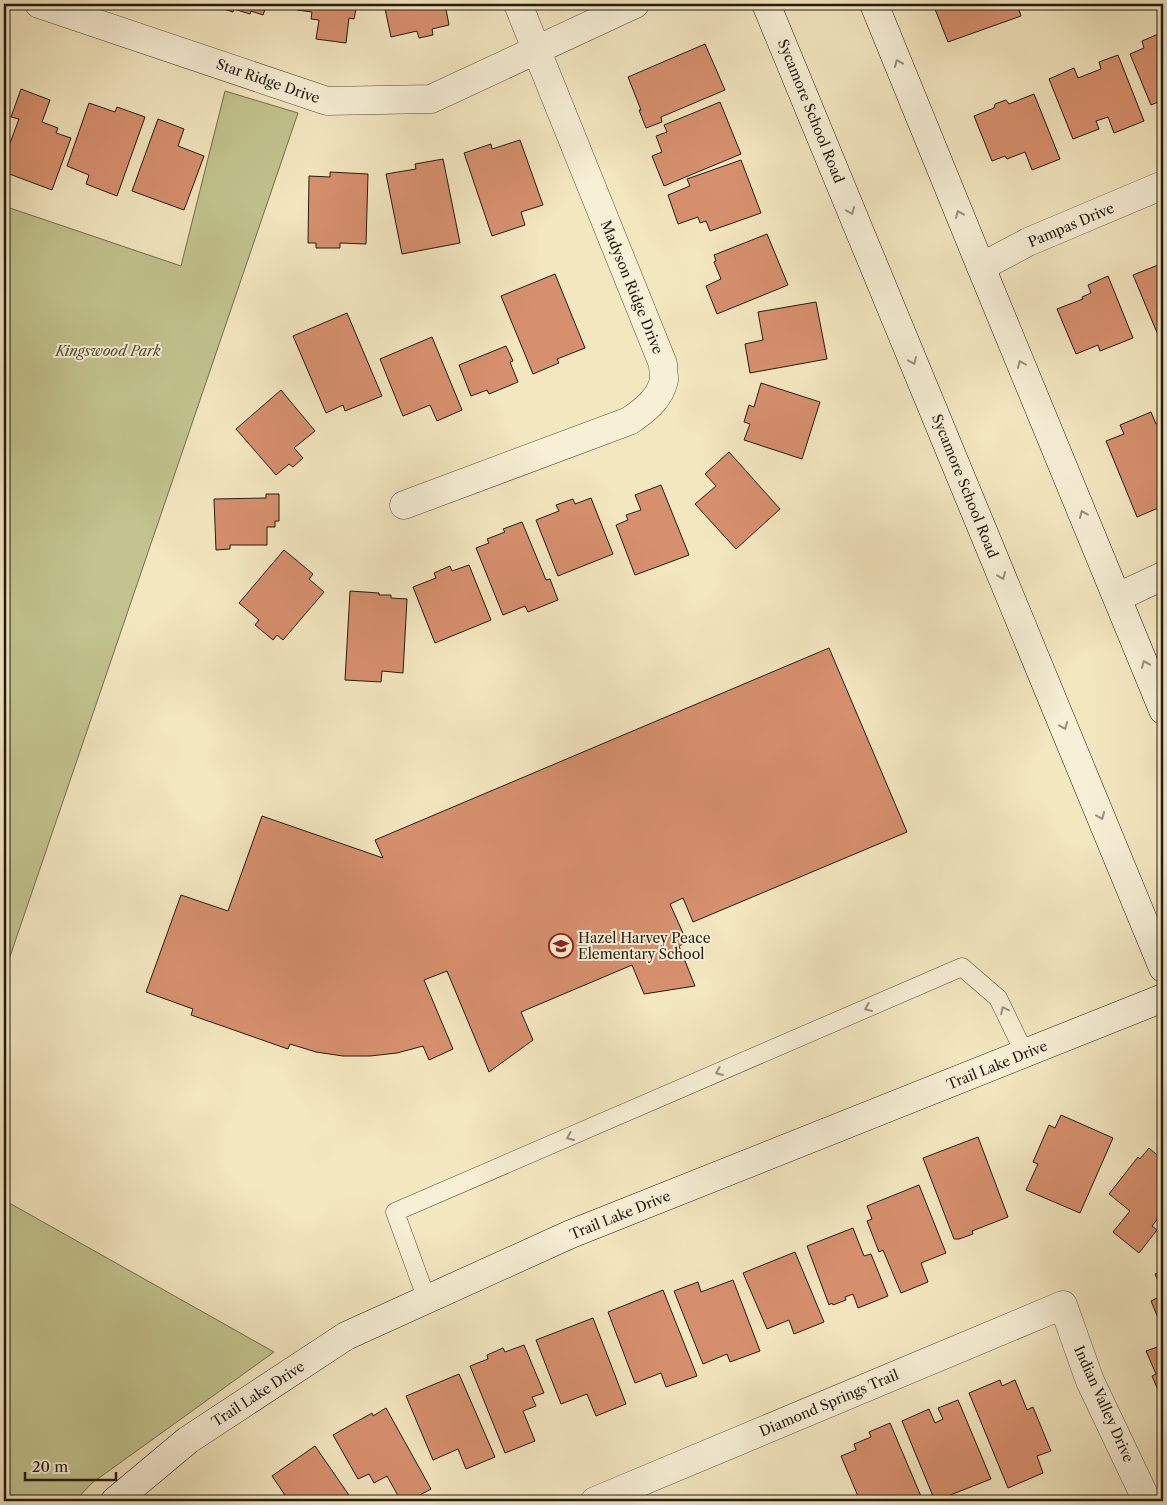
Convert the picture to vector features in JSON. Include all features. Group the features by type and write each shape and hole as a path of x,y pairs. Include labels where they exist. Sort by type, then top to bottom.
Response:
{"street":[{"name":"Star Ridge Drive","path":"39,4 327,101 431,99 635,4"},
{"name":"Madyson Ridge Drive","path":"404,505 629,421 648,408 664,380 663,364 518,4"},
{"name":"Sycamore School Road","path":"766,4 1163,968"},
{"path":"874,4 1163,710"},
{"name":"Pampas Drive","path":"981,267 1028,242 1163,186"},
{"path":"1118,597 1163,576"},
{"name":"Trail Lake Drive","path":"115,1501 188,1440 346,1336 571,1234 1163,998"},
{"name":"Diamond Springs Trail","path":"595,1501 1063,1305"},
{"name":"Indian Valley Drive","path":"1063,1305 1090,1380 1148,1501"}],"lane":[{"path":"427,1300 394,1212 962,968 998,998 1025,1054"}],"green space":[{"name":"Kingswood Park","path":"225,91 298,113 4,974 4,206 181,266"},
{"path":"4,1200 274,1352 92,1483 75,1501 4,1501"}],"building":[{"path":"208,4 267,4 263,15 251,11 250,14 234,9 233,12"},
{"path":"298,4 357,4 354,19 349,18 346,43 316,39 319,20 311,19 312,12 297,10"},
{"path":"384,4 445,4 449,25 432,29 433,35 419,38 417,31 391,37"},
{"path":"933,4 1017,4 1021,16 948,42"},
{"path":"1163,32 1163,100 1151,105 1130,54 1144,48 1142,41"},
{"path":"705,44 725,90 661,117 662,122 646,128 628,77"},
{"path":"1118,55 1144,121 1114,133 1108,117 1096,121 1099,129 1073,139 1049,79 1074,68 1078,78 1101,69 1099,62"},
{"path":"21,89 50,100 42,122 58,128 56,133 71,138 52,190 4,172 4,159 19,119 11,117"},
{"path":"1034,94 1060,159 1032,170 1025,152 1007,159 1005,156 992,161 974,116 994,108 995,104 1006,100 1009,104"},
{"path":"720,102 741,154 664,186 652,156 662,152 656,136 667,132 664,125"},
{"path":"89,103 115,112 117,107 145,117 117,196 86,184 89,175 67,166"},
{"path":"158,119 184,129 178,146 204,156 184,210 132,191"},
{"path":"520,140 543,205 521,212 525,225 492,236 464,153 491,144 492,149"},
{"path":"443,159 460,243 402,254 386,174 416,169 415,164"},
{"path":"741,160 761,213 710,231 706,221 700,223 698,217 678,224 668,195 690,186 687,179"},
{"path":"330,172 368,174 366,244 340,243 340,248 316,248 316,243 308,243 309,176 330,177"},
{"path":"767,234 788,285 717,314 706,286 721,279 714,262 716,261 714,255"},
{"path":"1163,263 1163,347 1133,275"},
{"path":"555,274 585,348 557,359 559,363 533,374 501,296"},
{"path":"1108,276 1133,338 1100,351 1098,345 1076,354 1057,309 1083,299 1082,297 1091,293 1088,285"},
{"path":"816,302 827,359 750,373 745,344 763,340 758,312"},
{"path":"347,313 382,396 345,411 343,405 326,413 293,336"},
{"path":"432,337 462,410 437,421 430,405 403,416 380,359"},
{"path":"506,346 513,361 510,362 518,382 489,394 487,390 471,396 459,365"},
{"path":"761,383 820,402 802,459 744,440 750,424 744,422 749,405 754,407"},
{"path":"281,390 315,431 294,448 303,458 293,467 289,464 276,475 236,429"},
{"path":"1151,412 1156,424 1163,421 1163,506 1137,517 1106,441 1124,434 1120,425"},
{"path":"729,452 780,509 736,549 695,504 716,486 705,474"},
{"path":"661,485 689,555 635,575 616,525 628,520 626,515 641,510 635,495"},
{"path":"266,494 279,494 279,521 275,521 275,527 267,527 267,545 230,545 230,549 216,550 214,499 266,498"},
{"path":"591,498 613,554 558,576 536,520 559,511 556,505 573,499 575,504"},
{"path":"522,522 546,580 550,579 558,600 528,612 525,606 503,615 476,548 489,543 487,539 505,532 503,529"},
{"path":"284,550 313,574 309,579 324,592 283,640 277,635 273,640 255,625 259,620 239,603"},
{"path":"469,565 491,620 435,643 413,587 436,578 434,573 450,566 452,571"},
{"path":"350,591 379,593 379,595 391,595 391,598 407,599 403,673 382,671 381,682 345,680"},
{"path":"829,648 907,832 693,922 683,898 670,904 687,942 679,946 695,986 644,994 632,965 521,1012 533,1040 489,1072 447,971 424,980 453,1049 429,1060 423,1046 397,1053 370,1056 343,1056 316,1052 290,1044 288,1049 191,1015 193,1009 146,992 181,895 228,911 262,816 383,858 375,840"},
{"path":"1061,1115 1113,1138 1080,1213 1026,1190 1038,1164 1033,1162 1049,1125 1055,1128"},
{"path":"978,1137 1008,1217 972,1231 973,1234 954,1239 923,1158"},
{"path":"1149,1148 1163,1160 1163,1212 1152,1226 1157,1230 1139,1253 1113,1232 1130,1211 1109,1194 1138,1157 1140,1159"},
{"path":"919,1185 946,1253 921,1263 928,1282 901,1293 883,1250 879,1252 867,1221 872,1219 867,1206"},
{"path":"853,1228 864,1256 871,1254 888,1296 858,1308 853,1294 845,1297 846,1300 829,1305 807,1246"},
{"path":"795,1252 824,1322 794,1334 789,1320 767,1329 743,1273"},
{"path":"1163,1271 1163,1292 1155,1274"},
{"path":"733,1280 760,1351 730,1362 727,1354 703,1364 674,1291 698,1282 701,1292"},
{"path":"663,1290 697,1376 666,1387 661,1373 635,1383 608,1312"},
{"path":"1163,1295 1163,1330 1151,1301"},
{"path":"593,1318 626,1404 596,1416 587,1394 561,1404 536,1340"},
{"path":"524,1345 544,1393 532,1397 536,1406 523,1411 535,1441 505,1453 470,1366 488,1359 487,1355 503,1348 505,1352"},
{"path":"1163,1345 1163,1396 1161,1397 1152,1376 1156,1374 1146,1351"},
{"path":"459,1374 495,1457 466,1469 458,1449 433,1460 406,1396"},
{"path":"1000,1380 1002,1386 1015,1380 1027,1410 1033,1407 1051,1451 1037,1456 1043,1473 1008,1488 969,1393"},
{"path":"958,1400 991,1479 935,1501 902,1421 929,1409 935,1423 943,1419 938,1408"},
{"path":"386,1408 431,1489 409,1501 401,1501 387,1476 374,1483 369,1474 358,1479 333,1435 372,1413 373,1416"},
{"path":"890,1423 923,1501 860,1501 841,1456 856,1450 854,1444 871,1437 869,1432"},
{"path":"315,1446 353,1501 289,1501 272,1476"}],"place":[{"name":"Hazel Harvey Peace Elementary School","path":"561,946"}]}
